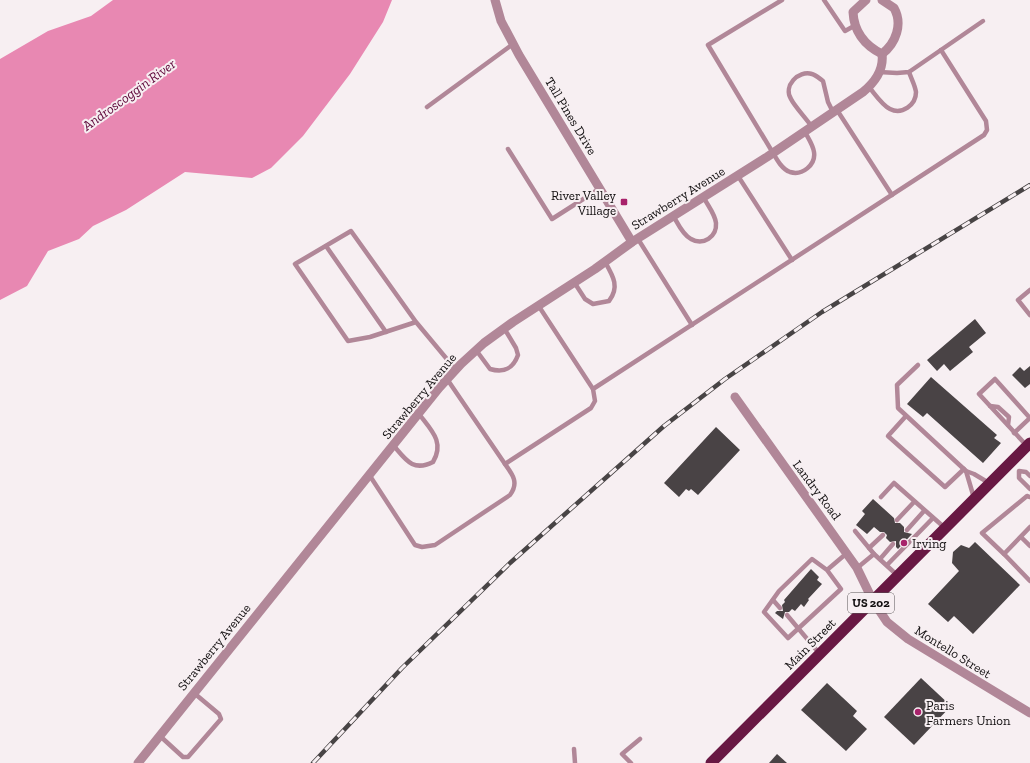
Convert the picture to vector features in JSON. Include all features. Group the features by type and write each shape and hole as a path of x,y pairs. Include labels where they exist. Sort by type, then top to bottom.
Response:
{"highway":[{"name":"Main Street","path":"711,763 1028,445"}],"street":[{"name":"Tall Pines Drive","path":"495,0 501,22 513,44 600,189 635,241"},
{"path":"866,0 853,12 854,26 865,43 882,54"},
{"name":"Strawberry Avenue","path":"138,763 419,414 447,380 476,350 504,328 538,305 773,153 870,86 879,72 883,61 882,54 889,49 895,37 898,22 894,8 882,0"},
{"name":"Landry Road","path":"735,397 779,462 847,553 857,568 873,601"},
{"name":"Montello Street","path":"873,601 887,622 901,634 1030,713"}],"lane":[{"path":"782,0 708,44 779,163 790,172 796,173 810,167 814,160 814,152 808,129 790,99 789,90 795,78 803,74 812,74 823,81 828,102 892,195"},
{"path":"824,0 845,31 854,26"},
{"path":"879,72 909,72 983,22"},
{"path":"427,107 513,44"},
{"path":"593,389 984,135 987,130 986,121 941,50"},
{"path":"870,86 885,106 890,110 898,112 905,110 915,100 916,93 909,72"},
{"path":"508,149 552,220 600,189"},
{"path":"738,176 792,260"},
{"path":"674,217 690,239 706,241 715,230 716,223 714,216 704,198"},
{"path":"416,322 386,332 348,341 295,264 351,231 416,322 456,370"},
{"path":"635,241 692,325"},
{"path":"326,246 386,332"},
{"path":"574,282 584,299 593,304 609,301 613,295 614,279 605,262"},
{"path":"1030,290 1018,300 1030,315"},
{"path":"505,464 591,408 595,402 593,389 538,305"},
{"path":"476,350 490,370 497,371 510,368 518,355 516,348 504,328"},
{"path":"918,365 897,385 898,408 965,470 989,483"},
{"path":"1014,433 1030,418 996,379 979,394 1014,433 1028,445"},
{"path":"370,476 415,545 422,547 435,545 510,495 515,489 514,476 447,380"},
{"path":"394,446 408,462 416,466 425,466 433,462 439,447 433,433 419,414"},
{"path":"906,416 888,436 945,487 965,470"},
{"path":"1010,463 1020,471 1026,472 1030,476"},
{"path":"965,470 974,498"},
{"path":"1020,471 1019,478 1030,489"},
{"path":"880,497 894,482 914,502 945,528"},
{"path":"1030,498 1027,496 982,533 1030,581"},
{"path":"897,520 914,502"},
{"path":"907,530 924,511"},
{"path":"887,565 933,518"},
{"path":"1004,554 1030,527"},
{"path":"856,531 874,554 898,576"},
{"path":"869,548 883,535"},
{"path":"1021,536 1030,546"},
{"path":"880,559 893,544"},
{"path":"827,570 847,553"},
{"path":"857,568 874,554"},
{"path":"812,559 827,570 841,590 788,638 764,612 773,600 779,591 812,559"},
{"path":"773,600 780,608"},
{"path":"787,615 820,654"},
{"path":"160,736 183,757 188,757 221,719 219,714 194,693"},
{"path":"631,763 622,754 640,739"},
{"path":"574,749 575,763"}],"water":[{"name":"Androscoggin River","path":"113,0 392,0 383,22 350,74 303,136 271,168 252,178 185,172 126,210 93,226 79,239 48,251 27,286 0,300 0,59 48,31 91,16"}],"building":[{"path":"975,319 986,333 969,347 973,352 950,371 944,364 937,371 927,360"},
{"path":"1030,366 1030,384 1025,388 1012,375 1020,367 1024,371"},
{"path":"931,377 997,435 994,438 1001,443 983,463 927,413 923,417 907,404"},
{"path":"716,427 740,450 698,495 691,489 689,491 686,489 679,497 664,483"},
{"path":"873,499 894,518 895,523 900,523 904,527 904,532 912,534 898,549 896,547 896,541 890,542 886,538 887,535 884,532 880,532 874,527 867,534 856,525 865,514 862,511"},
{"path":"975,542 1020,585 973,634 954,616 948,622 928,604 959,571 952,563 953,552 961,545 969,548"},
{"path":"811,569 819,577 817,580 822,584 808,599 809,600 804,607 801,604 795,611 792,609 789,612 785,612 783,619 775,613 777,611 783,611 782,605 785,602 784,600"},
{"name":"Paris Farmers Union","path":"921,678 951,706 914,745 884,717"},
{"path":"827,683 857,711 853,716 867,729 846,751 801,710"},
{"path":"777,754 787,763 769,763"}],"railway":[{"path":"313,763 402,668 510,563 664,426 725,379 822,312 1030,185"}],"place":[{"name":"River Valley Village","path":"624,202"},
{"name":"Irving","path":"904,543"},
{"name":"Paris Farmers Union","path":"918,712"}]}
